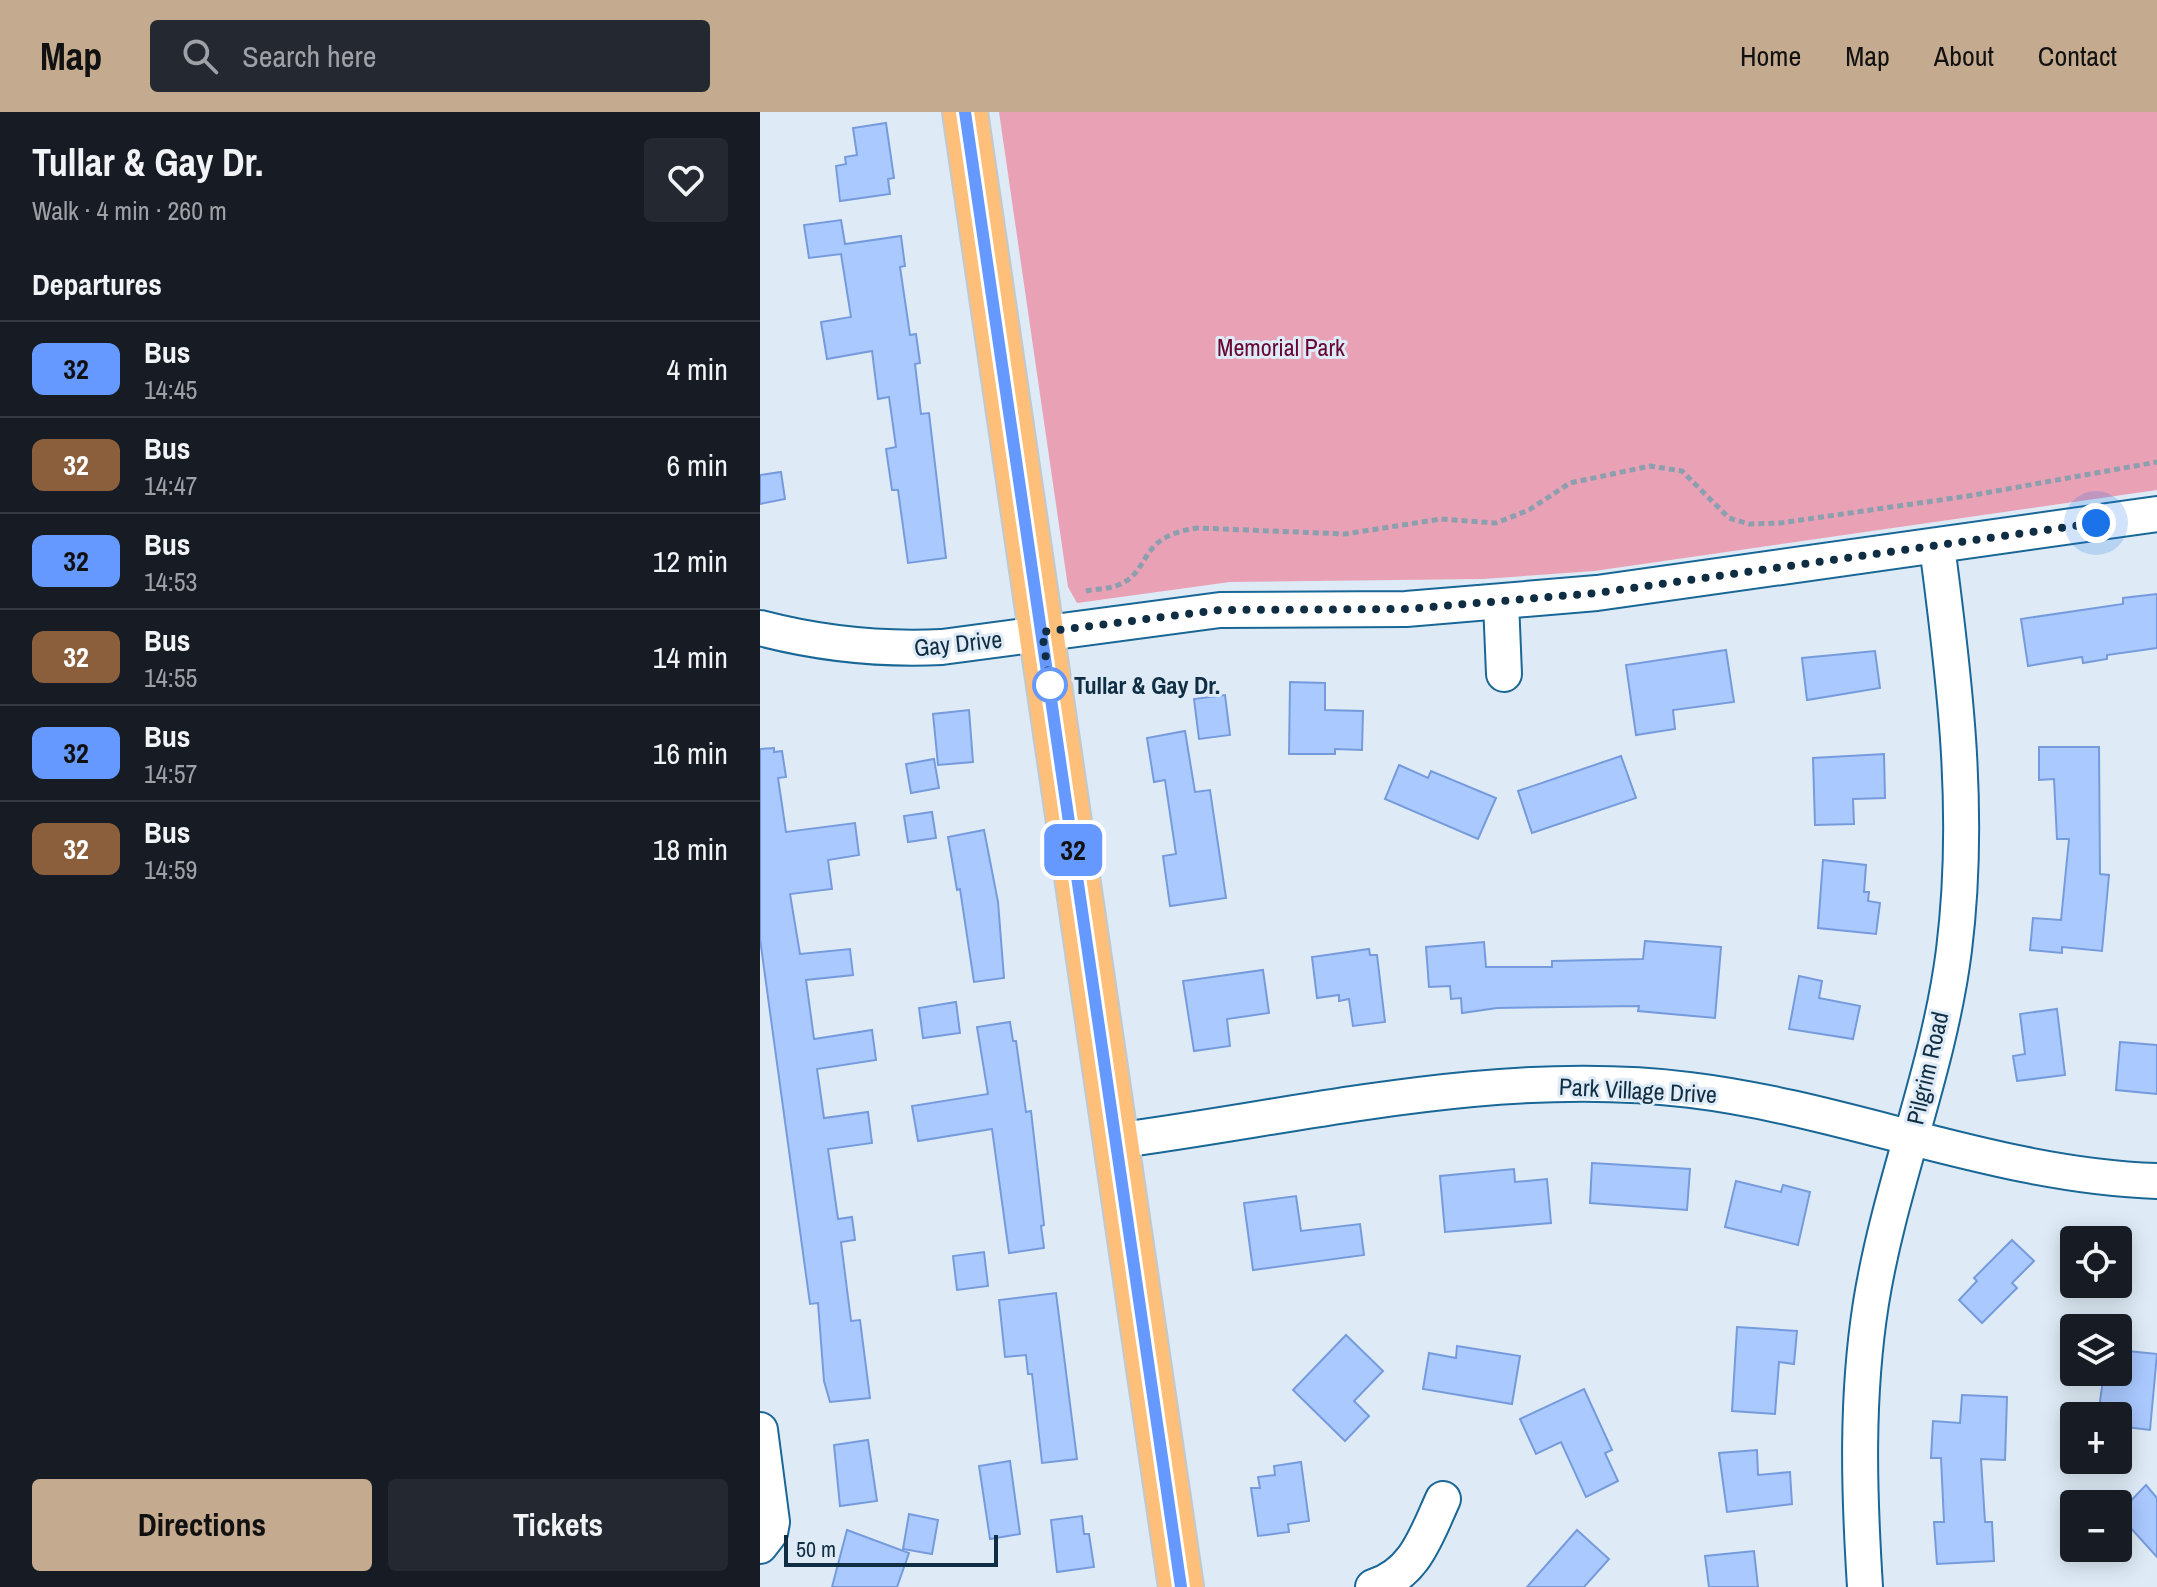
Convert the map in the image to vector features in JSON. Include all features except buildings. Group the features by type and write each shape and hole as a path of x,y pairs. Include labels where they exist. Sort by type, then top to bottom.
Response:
{"main road":[{"path":"965,112 1181,1587"}],"street":[{"name":"Gay Drive","path":"760,628 806,640 899,649 942,647 1246,608 1406,609 1501,602 1597,593 2157,514"},
{"name":"Pilgrim Road","path":"1865,1587 1860,1399 1871,1301 1954,952 1962,853 1962,761 1937,546"},
{"path":"1501,602 1504,674"},
{"name":"Park Village Drive","path":"1114,1141 1470,1089 1541,1086 1686,1089 1774,1102 2040,1166 2157,1181"},
{"path":"760,1430 772,1522 770,1533 760,1546"},
{"path":"1373,1587 1390,1582 1414,1561 1443,1499"}],"path":[{"path":"1086,591 1119,585 1131,575 1152,546 1174,531 1198,528 1345,534 1441,519 1496,523 1529,510 1570,483 1650,466 1682,471 1729,518 1749,524 1952,498 2157,462"}],"green space":[{"name":"Memorial Park","path":"999,112 2157,112 2157,490 1594,571 1483,579 1230,582 1077,603 1068,587"}],"bus line":[{"name":"32","path":"965,112 1181,1587"}],"place":[{"name":"Tullar & Gay Dr.","path":"1050,685"}],"route":[{"path":"1050,685 1051,692 1042,632 1148,617 1258,607 1406,609 1597,593 2096,523"}]}
